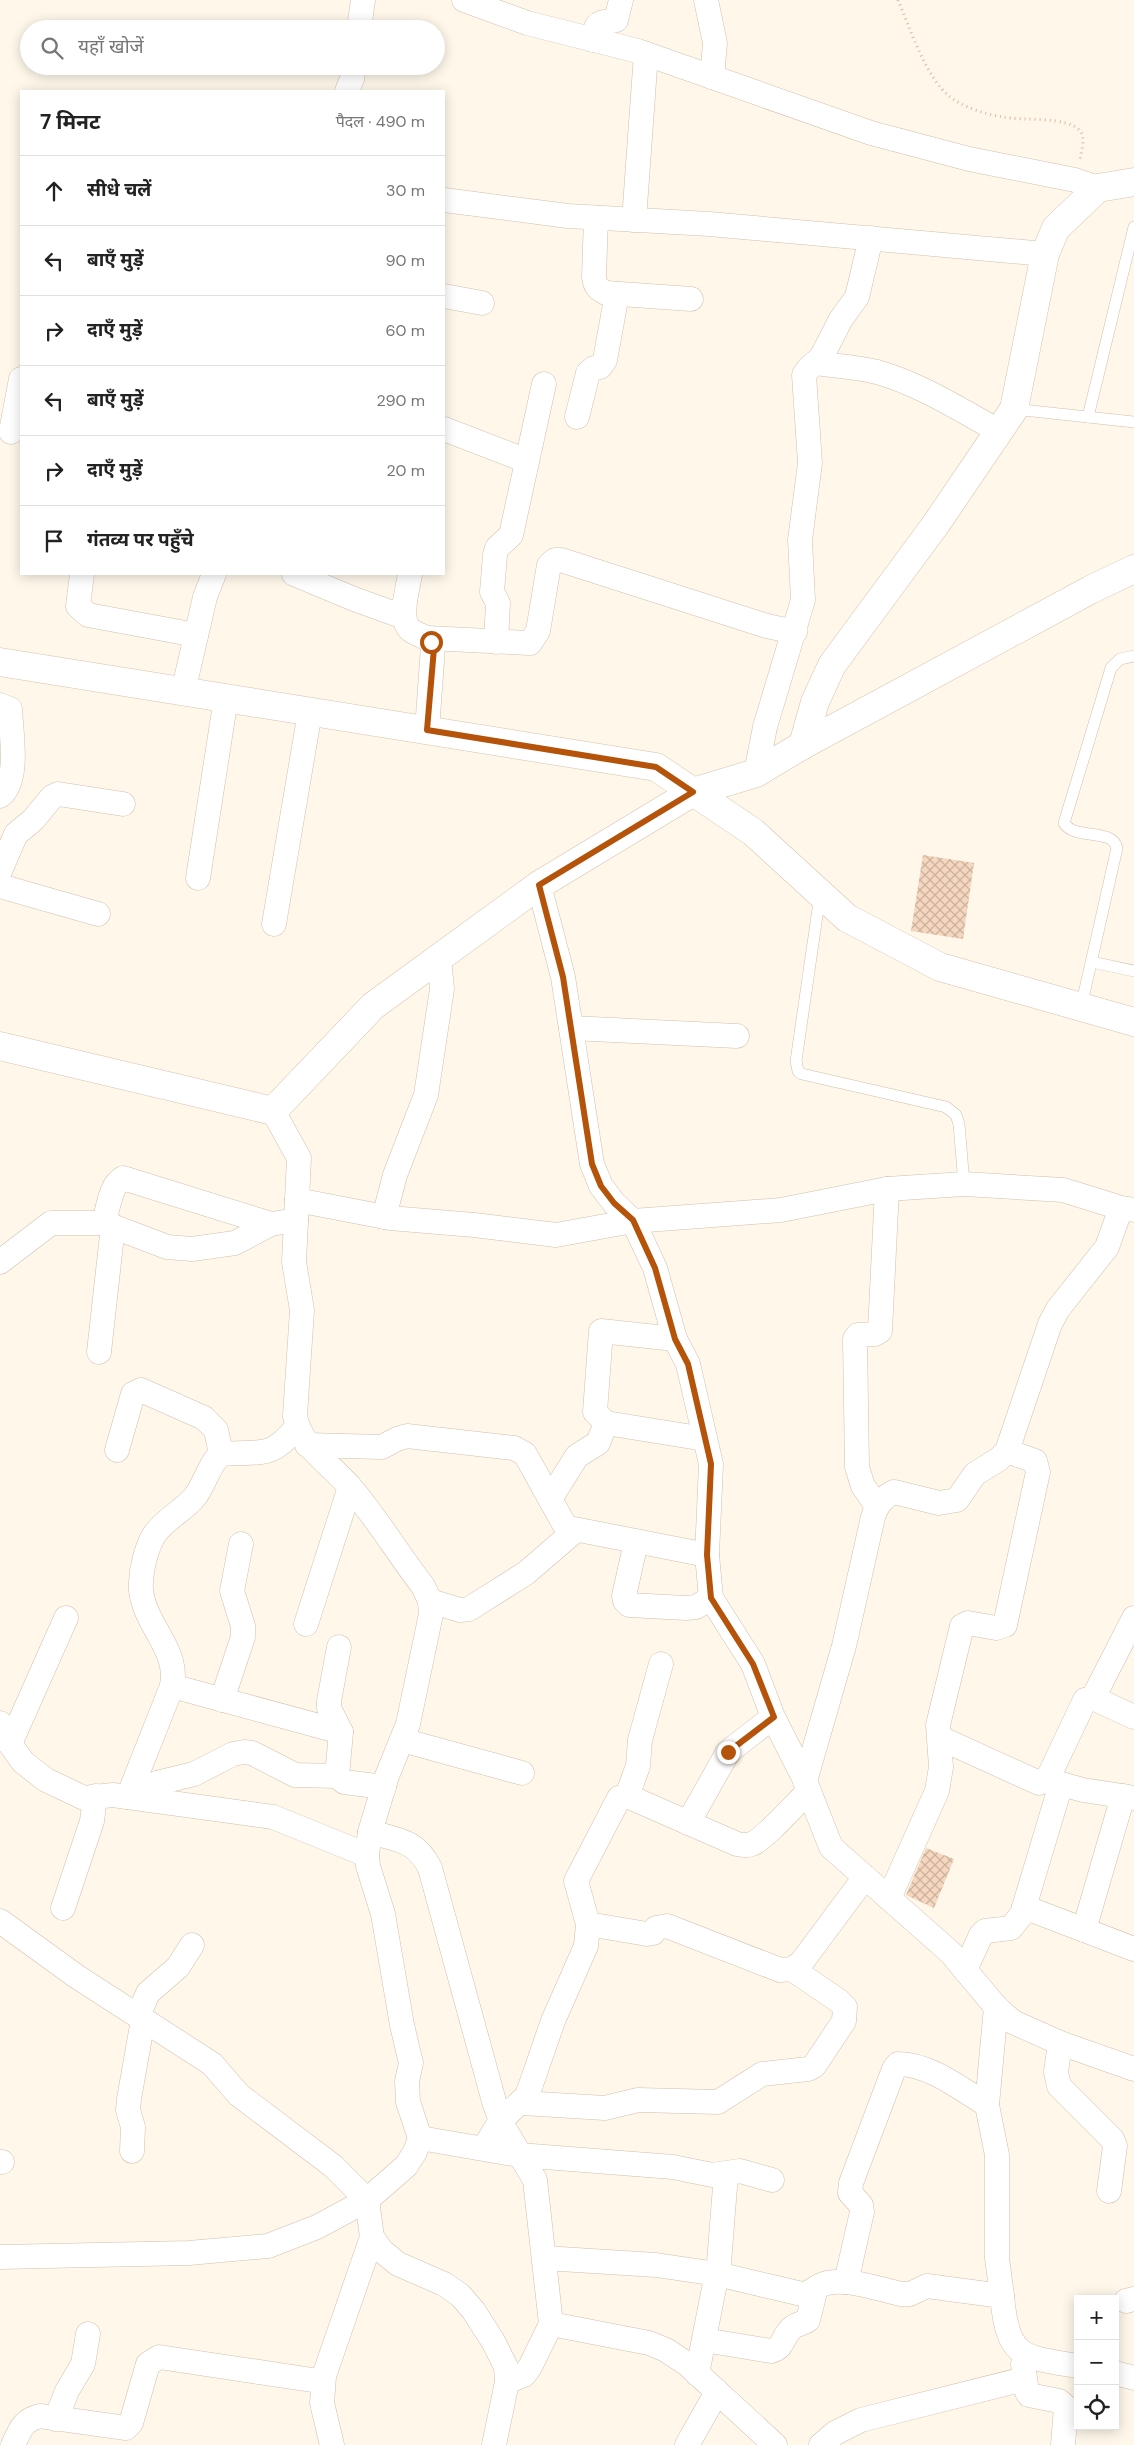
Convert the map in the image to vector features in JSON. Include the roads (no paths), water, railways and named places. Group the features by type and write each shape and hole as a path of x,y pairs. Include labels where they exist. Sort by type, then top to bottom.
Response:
{"street":[{"path":"360,20 363,0"},
{"path":"464,0 527,23 646,54 871,133 970,159 1087,184 1134,182"},
{"path":"593,40 595,27 598,24 616,20 621,0"},
{"path":"706,0 715,43 712,77"},
{"path":"634,220 646,54"},
{"path":"348,90 353,75"},
{"path":"803,745 816,702 832,665 936,524 1014,409 1045,254 1056,228 1087,184"},
{"path":"445,200 596,218 709,224 1045,254"},
{"path":"596,218 595,285 606,293 691,298"},
{"path":"756,773 766,727 803,600 800,540 810,463 804,375 821,358 846,311 857,297 871,238"},
{"path":"577,417 588,373 594,368 600,367 605,360 617,294"},
{"path":"445,296 482,303"},
{"path":"815,364 874,372 908,383 999,431"},
{"path":"11,433 20,384"},
{"path":"496,642 498,603 492,592 495,555 497,548 510,535 544,384"},
{"path":"445,429 527,461"},
{"path":"410,575 404,617 412,631 427,638 530,643 535,640 549,565 555,560 561,560 767,626 795,632"},
{"path":"273,1110 373,1006 539,885 693,792 756,773 803,745 1134,568"},
{"path":"82,575 78,606 88,615 196,635"},
{"path":"184,692 205,596 214,575"},
{"path":"296,575 404,617"},
{"path":"427,638 434,648 427,730"},
{"path":"0,662 656,767 753,832 847,918 940,967 1134,1022"},
{"path":"198,878 226,698"},
{"path":"0,706 10,709 13,768 6,792 0,796"},
{"path":"274,924 310,712"},
{"path":"0,871 16,834 33,820 52,798 58,794 123,804"},
{"path":"539,885 563,977 592,1164 601,1186 614,1203 633,1220 655,1268 675,1339 688,1364 711,1464 707,1555 711,1598 753,1664 774,1717 807,1786 831,1847 951,1953 996,2007 1013,2022 1060,2044 1134,2069"},
{"path":"0,886 98,914"},
{"path":"384,1217 396,1175 426,1096 442,989 439,958"},
{"path":"571,1028 737,1036"},
{"path":"0,1046 273,1110 299,1158 294,1262 302,1310 294,1416 302,1436 350,1487 423,1586 430,1601 431,1614 408,1724 384,1787 370,1832 367,1855 368,1866 384,1914 402,2025 410,2049 411,2063 407,2081 408,2102 420,2138 415,2152 406,2166 367,2200 317,2227 268,2246 189,2253 0,2257"},
{"path":"99,1352 109,1224 114,1188 117,1181 123,1178 271,1224"},
{"path":"0,1262 51,1223 109,1224 168,1246 192,1249 235,1243 296,1210 556,1234 633,1220 781,1210 887,1189 964,1184 1063,1190 1127,1209 1107,1247 1058,1309 1050,1324 1007,1450 999,1459 975,1474 957,1500 939,1503 894,1492 885,1496 877,1506 872,1517 844,1646 807,1786 754,1844 745,1846 627,1796 619,1798 576,1881 588,1924 586,1946 553,2021 530,2088 522,2102 501,2120 484,2148"},
{"path":"877,1506 863,1486 857,1467 855,1339 858,1335 875,1334 880,1331 887,1189"},
{"path":"675,1339 601,1331 595,1412 606,1423 705,1439"},
{"path":"118,1450 133,1394 141,1390 204,1418 216,1430 222,1454"},
{"path":"550,1499 577,1456 598,1443 606,1423"},
{"path":"128,1797 172,1686 174,1665 150,1619 141,1589 143,1563 153,1537 162,1525 193,1499 202,1487 216,1458 222,1454 274,1450 282,1444 302,1436 382,1448 402,1436 407,1436 514,1448 525,1454 564,1524 576,1530 707,1555"},
{"path":"889,1898 937,1791 941,1767 938,1725 962,1626 968,1623 996,1628 1005,1625 1038,1472 1035,1462 1007,1450"},
{"path":"306,1624 350,1487"},
{"path":"430,1601 460,1610 469,1609 526,1573 576,1530"},
{"path":"636,1542 624,1596 625,1601 629,1605 686,1608 696,1607 711,1598"},
{"path":"222,1700 243,1637 243,1626 232,1591 241,1544"},
{"path":"10,1744 66,1618"},
{"path":"1094,1698 1134,1618"},
{"path":"336,1776 340,1732 329,1708 329,1701 339,1647"},
{"path":"627,1796 638,1766 640,1740 660,1664"},
{"path":"172,1686 340,1732"},
{"path":"965,1970 980,1935 985,1931 1011,1928 1017,1923 1024,1907 1054,1782 1082,1703 1085,1700 1094,1698 1134,1717"},
{"path":"688,1823 728,1752 774,1717"},
{"path":"0,1723 3,1734 23,1762 46,1780 84,1798 113,1795 273,1817 367,1855"},
{"path":"940,1738 1038,1783 1054,1782 1129,1797 1084,1930"},
{"path":"402,1740 522,1773"},
{"path":"128,1797 149,1786 194,1774 232,1754 244,1752 252,1753 295,1775 336,1776 344,1782 384,1787"},
{"path":"62,1908 92,1821 95,1796"},
{"path":"370,1832 417,1847 430,1868 501,2120 535,2180 551,2324 530,2367 524,2375 507,2382"},
{"path":"588,1924 647,1934 653,1933 656,1928 667,1926 780,1970 792,1969 801,1963 866,1877"},
{"path":"1024,1907 1134,1948"},
{"path":"0,1921 76,1976 212,2064 239,2095 332,2166 367,2200 372,2237 324,2376 322,2403 332,2445"},
{"path":"132,2151 133,2127 128,2110 129,2099 141,2018 148,1993 178,1967 192,1945"},
{"path":"522,2102 605,2108 638,2100 718,2102 762,2074 808,2069 819,2060 844,2021 845,2007 792,1969"},
{"path":"996,2007 987,2105 997,2154 997,2258 1011,2341 1021,2353 1032,2358 1074,2365"},
{"path":"1060,2044 1056,2072 1059,2086 1112,2139 1115,2146 1109,2191"},
{"path":"846,2282 862,2212 861,2205 850,2193 851,2183 894,2069 898,2064 921,2067 987,2105"},
{"path":"420,2138 519,2154 673,2167 712,2175 740,2171 772,2180"},
{"path":"697,2374 717,2274 726,2174"},
{"path":"372,2237 382,2251 398,2264 444,2284 460,2295 473,2310 497,2347 506,2367 507,2382 494,2445"},
{"path":"544,2258 656,2264 717,2274 802,2294 808,2294 828,2282 846,2282 901,2294 910,2294 928,2286 1002,2296"},
{"path":"704,2340 771,2351 777,2350 782,2346 788,2331 808,2320 816,2288"},
{"path":"551,2324 649,2344 666,2350 697,2374 775,2445"},
{"path":"56,2419 67,2391 82,2364 88,2334"},
{"path":"1021,2353 1026,2392 1029,2395 1059,2400 1066,2407 1063,2445"},
{"path":"13,2445 22,2426 28,2419 40,2416 126,2428 131,2424 148,2364 159,2357 309,2381 319,2381 324,2376"},
{"path":"1119,2374 1134,2378"},
{"path":"821,2445 835,2433 861,2420 1024,2379"},
{"path":"686,2445 717,2392"}],"lane":[{"path":"1088,417 1134,227"},
{"path":"1014,409 1134,422"},
{"path":"1081,1007 1117,848 1116,842 1111,838 1074,832 1064,824 1111,668 1120,659 1134,656"},
{"path":"820,894 796,1061 798,1070 802,1074 946,1107 956,1115 959,1124 964,1184"},
{"path":"1092,962 1134,971"}]}
